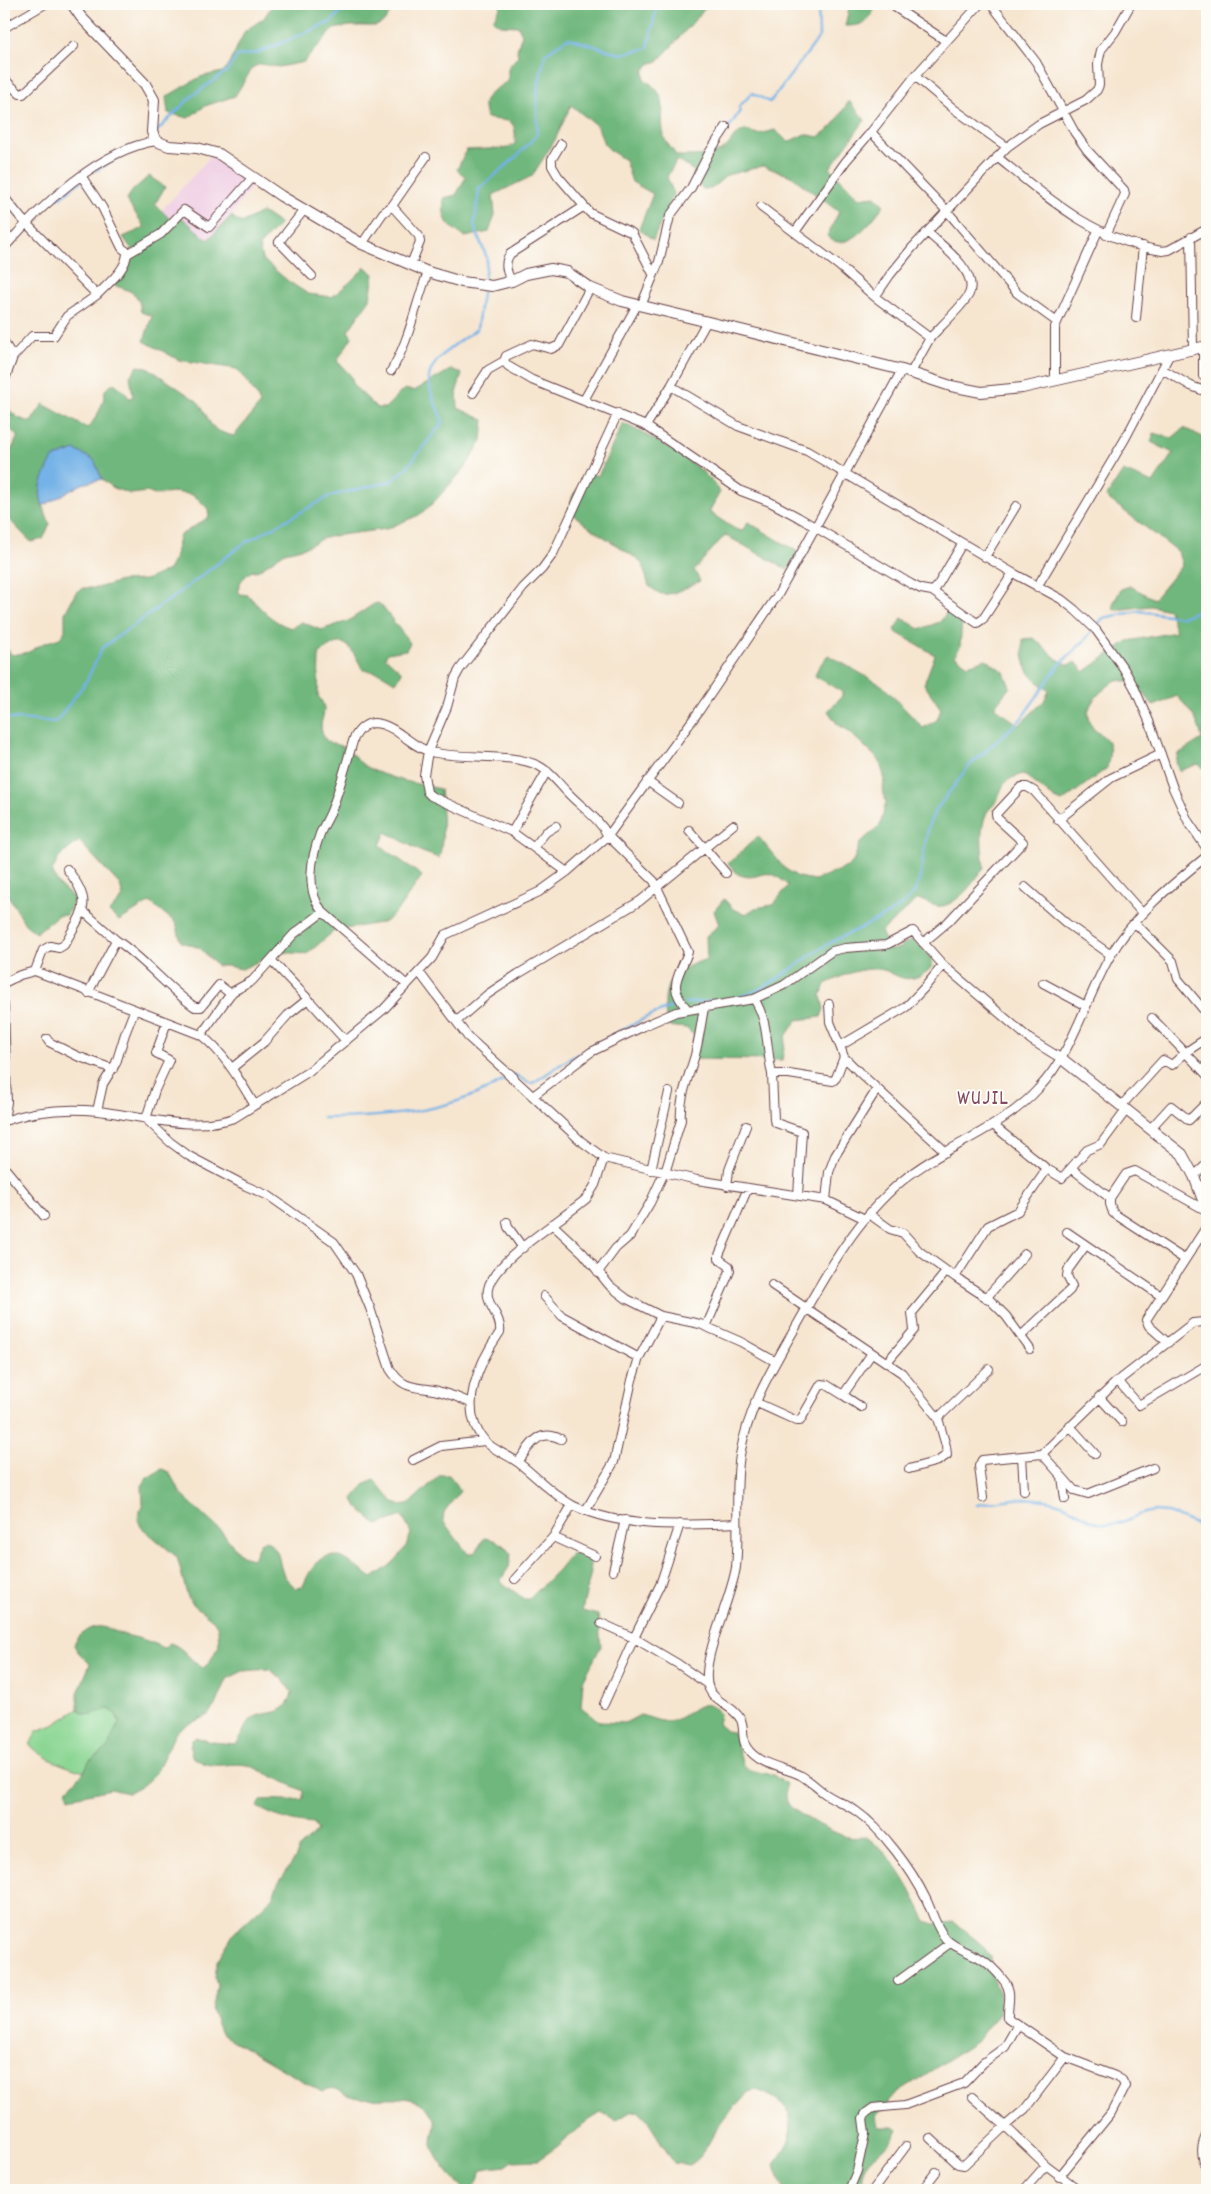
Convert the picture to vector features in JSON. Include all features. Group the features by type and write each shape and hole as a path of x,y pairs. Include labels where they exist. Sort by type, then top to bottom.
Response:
{"street":[{"path":"4,28 45,4"},
{"path":"72,4 81,17 145,84 154,100 154,138"},
{"path":"795,232 846,161 915,76 980,4"},
{"path":"991,4 1036,62 1075,133 1087,150 1124,190 1125,194 1106,235"},
{"path":"875,297 890,275 927,232 1007,147 1039,124 1086,100 1097,90 1099,85 1099,56 1130,4"},
{"path":"896,8 946,41"},
{"path":"4,79 20,94 23,94 74,46"},
{"path":"915,76 954,109 1007,147"},
{"path":"584,400 639,306 654,274 670,216 691,188 708,153 726,127"},
{"path":"871,132 947,211 1017,293 1057,322"},
{"path":"4,248 41,207 82,177 120,153 154,138"},
{"path":"154,138 169,146 213,152 304,210 362,244 428,272 492,286 512,281 526,274 551,269 567,272 590,288 639,306 707,321 981,392 1007,391 1201,347"},
{"path":"562,144 552,159 552,166 583,207 600,219 632,233 654,274"},
{"path":"362,244 383,212 392,206 426,157"},
{"path":"997,157 1060,206 1106,235 1162,251 1170,250 1207,229"},
{"path":"82,177 102,207 122,248 127,252"},
{"path":"127,252 161,234 184,210 209,227 253,177"},
{"path":"4,197 97,294"},
{"path":"392,206 420,236 420,242 411,264"},
{"path":"512,281 506,265 506,259 510,254 583,207"},
{"path":"761,207 838,264 875,297 930,338"},
{"path":"304,210 279,242 312,276"},
{"path":"1054,380 1054,336 1057,322 1074,289 1098,231"},
{"path":"4,1005 7,1102 4,1121 39,1112 98,1111 146,1119 193,1123 224,1122 234,1118 308,1072 383,1010 436,953 444,935 539,892 567,872 608,836 764,617 795,567 816,526 906,372 930,338 968,296 971,285 964,269 927,232"},
{"path":"1191,237 1203,376"},
{"path":"1136,318 1143,246"},
{"path":"4,382 11,354 32,336 54,336 57,334 66,316 97,294 122,268 126,262 127,252"},
{"path":"391,371 405,344 419,294 428,272"},
{"path":"473,393 488,370 504,361 506,356 528,345 551,349 559,345 590,288"},
{"path":"646,426 671,386 707,321"},
{"path":"4,342 11,354"},
{"path":"1037,587 1125,439 1170,354"},
{"path":"504,361 508,366 532,380 618,413 646,426 741,491 770,502 816,526 911,584 921,589 932,591 977,623 983,620 1013,574"},
{"path":"1162,369 1191,386 1207,392"},
{"path":"671,386 729,422 758,434 800,446 1013,574 1061,599 1075,610 1096,630 1124,669 1134,687 1173,788 1188,821 1207,849"},
{"path":"567,872 512,832 431,796 427,792 424,775 428,751 447,707 455,678 523,588 542,569 553,554 618,413"},
{"path":"985,557 1016,506"},
{"path":"932,591 940,582 962,544"},
{"path":"407,985 322,912 316,904 312,892 314,853 320,834 333,807 356,734 370,723 381,724 428,751 479,758 523,760 547,771 595,818 608,836 650,876 657,887 688,952 675,984 676,992 688,1010"},
{"path":"1058,820 1111,778 1161,754"},
{"path":"512,832 547,771"},
{"path":"647,781 678,803"},
{"path":"923,943 948,922 1023,842 997,818 996,814 1021,787 1027,787 1034,791 1143,914"},
{"path":"458,1020 488,994 518,974 625,911 733,825"},
{"path":"534,847 546,832 556,826"},
{"path":"689,830 726,872"},
{"path":"707,1684 707,1665 735,1571 736,1485 740,1454 755,1402 806,1309 838,1257 867,1216 900,1183 946,1152 993,1124 1026,1101 1041,1086 1062,1059 1111,955 1143,914 1207,856"},
{"path":"35,971 43,950 50,946 59,948 64,945 83,911 83,892 67,869"},
{"path":"1025,887 1066,922 1111,955"},
{"path":"83,911 129,949 160,979 195,1007 201,1007 219,985 231,994"},
{"path":"201,1034 231,994 252,981 294,934 322,912"},
{"path":"1135,923 1173,961 1178,979 1207,1014"},
{"path":"533,1096 591,1052 676,1012 754,998 784,985 832,952 846,948 886,945 914,931 942,965 1031,1040 1062,1059 1182,1154 1194,1176 1207,1211"},
{"path":"88,993 116,940"},
{"path":"272,960 346,1041"},
{"path":"840,1046 906,1007 942,965"},
{"path":"4,983 20,975 35,971 134,1011 201,1034 232,1068 254,1104"},
{"path":"419,972 480,1050 581,1141 604,1158 727,1186 826,1200 867,1216 903,1234 919,1251 946,1272 986,1298 1006,1316 1030,1349"},
{"path":"1042,983 1086,1006"},
{"path":"754,998 760,1008 764,1023 772,1074 774,1120 802,1132 798,1195"},
{"path":"232,1068 264,1042 288,1015 308,999"},
{"path":"829,1004 830,1022 844,1057 946,1152"},
{"path":"598,1272 616,1248 630,1236 665,1173 681,1120 680,1111 684,1090 696,1053 704,1008"},
{"path":"98,1111 103,1084 113,1070 134,1011"},
{"path":"1152,1018 1207,1075"},
{"path":"146,1119 155,1090 168,1060 156,1053 167,1022"},
{"path":"993,1124 1060,1178 1087,1150 1101,1144 1124,1107 1163,1060 1172,1066 1186,1052 1207,1038"},
{"path":"47,1039 49,1042 76,1056 113,1070"},
{"path":"772,1074 789,1074 832,1081 836,1078 844,1057"},
{"path":"826,1200 829,1172 835,1156 877,1089"},
{"path":"651,1170 669,1092"},
{"path":"1151,1128 1170,1107 1189,1120 1207,1102"},
{"path":"146,1119 170,1142 189,1156 246,1186 270,1196 326,1235 342,1251 356,1274 370,1308 390,1369 395,1377 414,1388 436,1390 471,1403"},
{"path":"727,1186 729,1170 746,1126"},
{"path":"604,1158 595,1185 587,1198 503,1265 491,1280 488,1296 499,1319 500,1332 491,1345 476,1378 471,1403 473,1416 485,1441 518,1462 572,1505 612,1519 680,1524 736,1524"},
{"path":"1194,1176 1207,1164"},
{"path":"4,1167 44,1216"},
{"path":"1071,1168 1110,1198"},
{"path":"955,1277 988,1226 1018,1211 1047,1169"},
{"path":"1184,1259 1112,1213 1110,1198 1126,1174 1135,1171 1207,1211"},
{"path":"706,1327 730,1270 730,1266 719,1259 721,1251 748,1188"},
{"path":"506,1222 508,1228 524,1248"},
{"path":"552,1224 583,1253 610,1286 627,1299 661,1316 685,1319 706,1327 776,1362"},
{"path":"1168,1342 1149,1326 1146,1320 1207,1226"},
{"path":"1067,1232 1161,1296"},
{"path":"1021,1336 1070,1290 1072,1286 1068,1270 1086,1245"},
{"path":"986,1298 1025,1254"},
{"path":"887,1362 914,1330 913,1311 946,1272"},
{"path":"772,1285 887,1362 912,1384 938,1418 947,1455 938,1461 909,1469"},
{"path":"544,1296 562,1316 639,1358"},
{"path":"586,1510 614,1462 632,1380 639,1358 661,1316"},
{"path":"983,1498 979,1466 982,1460 1042,1454 1118,1380 1193,1323 1204,1322 1207,1325"},
{"path":"843,1395 872,1353"},
{"path":"1118,1380 1139,1404 1207,1365"},
{"path":"938,1418 989,1368"},
{"path":"755,1402 797,1421 803,1419 821,1384 827,1385 861,1408"},
{"path":"1099,1397 1122,1422"},
{"path":"1070,1426 1095,1454"},
{"path":"518,1462 537,1438 551,1434 561,1439"},
{"path":"414,1460 441,1446 485,1441"},
{"path":"1042,1454 1074,1490 1088,1494 1152,1468"},
{"path":"1022,1456 1024,1491"},
{"path":"1062,1477 1065,1500"},
{"path":"515,1579 553,1537 572,1505"},
{"path":"613,1572 625,1520"},
{"path":"604,1704 660,1585 680,1524"},
{"path":"553,1537 595,1556"},
{"path":"601,1623 634,1638 707,1684 717,1701 732,1710 742,1721 744,1744 752,1754 770,1764 800,1775 836,1801 855,1810 874,1827 918,1884 941,1932 950,1943 984,1960 1001,1977 1009,1990 1008,2018 1017,2026 1065,2057 1122,2080 1125,2086 1111,2113 1060,2176"},
{"path":"898,1981 950,1943"},
{"path":"849,2190 857,2170 865,2134 863,2118 866,2113 873,2108 905,2105 964,2083 984,2063 1005,2047 1017,2026"},
{"path":"930,2138 958,2164 964,2165 1025,2109 1065,2057"},
{"path":"972,2097 1006,2126 1046,2165 1079,2190"},
{"path":"1207,2134 1201,2149 1202,2158 1207,2168"},
{"path":"873,2190 906,2146"},
{"path":"1024,2190 1046,2165"},
{"path":"922,2190 936,2172"}],"shaded area":[{"path":"213,154 254,183 231,216 208,240 181,217 172,221 162,210"}],"green space":[{"path":"273,4 396,4 384,22 376,26 350,26 333,29 304,62 279,67 261,64 253,67 235,96 205,106 188,118 168,113 166,97 200,77 222,72 228,66 245,31 264,18"},
{"path":"502,4 709,4 658,61 649,64 644,71 644,79 659,93 663,105 665,139 676,156 702,155 721,151 735,136 745,130 758,134 775,130 788,142 805,134 818,137 833,126 849,101 865,120 830,168 859,198 875,196 884,205 867,226 851,239 843,242 834,241 827,236 839,212 791,176 763,166 727,175 711,189 703,189 693,177 694,171 677,160 667,177 674,194 653,240 639,229 653,194 632,182 625,160 604,144 598,127 571,105 555,140 532,176 493,195 495,215 489,232 465,237 447,222 444,212 444,198 456,195 466,177 457,170 466,150 508,148 515,144 512,124 487,118 484,111 485,100 488,95 508,81 508,68 518,56 517,50 522,34 518,26 500,25 493,20"},
{"path":"850,4 878,4 862,24 845,26"},
{"path":"149,176 165,187 155,204 172,221 181,217 208,240 231,216 241,223 262,212 280,224 259,246 262,259 288,281 308,294 332,297 365,267 374,274 370,299 348,331 352,337 337,361 351,376 354,386 377,408 385,408 404,389 414,391 452,369 462,374 457,390 458,408 484,420 482,440 465,468 432,504 419,515 386,529 333,536 321,539 306,547 285,552 259,570 250,572 241,581 238,590 240,594 248,595 272,619 291,628 302,622 321,630 348,621 374,604 378,603 381,605 410,643 406,650 388,653 385,657 402,672 395,682 380,673 363,670 346,644 335,644 319,654 318,696 324,707 321,729 326,740 350,752 365,766 401,780 440,789 442,824 439,858 422,852 386,832 380,845 422,876 398,910 385,922 334,931 307,954 278,952 242,969 217,966 200,948 181,942 176,923 150,902 119,921 109,912 123,897 120,885 79,841 60,856 52,871 58,884 75,899 67,915 58,915 36,933 25,924 4,888 4,645 12,655 29,652 44,643 60,638 65,631 65,613 76,592 83,588 97,588 121,581 146,580 168,570 176,555 179,536 209,517 208,509 196,497 189,494 172,492 155,495 147,492 131,494 113,488 102,479 94,460 75,450 53,458 40,491 42,504 50,524 43,539 31,542 4,514 4,449 11,451 18,436 4,424 4,405 18,418 31,422 43,404 87,428 99,410 105,390 114,383 129,398 133,397 130,376 138,366 147,367 197,401 213,427 224,433 234,436 260,404 257,396 237,369 179,360 144,341 152,316 141,312 138,300 133,293 113,285 136,255 123,237 144,228 126,200 133,190"},
{"path":"623,423 676,452 711,481 720,492 709,512 735,529 742,531 748,522 798,552 788,570 725,535 694,570 700,581 680,591 668,594 659,593 649,586 639,560 589,527 569,511 572,497 588,472 598,476"},
{"path":"1184,428 1207,439 1207,771 1198,764 1179,771 1176,762 1178,754 1202,739 1196,720 1177,696 1154,706 1134,682 1116,680 1093,701 1088,714 1093,728 1104,737 1110,747 1107,768 1062,802 1055,799 1023,774 1010,779 1004,784 995,803 984,819 982,853 984,867 976,879 964,893 944,906 937,906 918,899 881,932 890,950 897,949 913,939 930,956 933,965 927,971 915,978 907,979 878,969 867,969 848,974 825,984 821,996 824,1009 821,1017 797,1020 786,1036 782,1060 689,1059 694,1035 686,1028 667,1026 665,1000 666,990 670,982 683,969 707,959 706,936 719,925 714,911 724,899 733,909 746,914 755,908 773,905 788,886 774,875 763,874 747,877 740,875 728,864 758,836 784,868 798,877 815,880 847,867 853,862 860,843 880,825 886,802 883,793 884,776 879,760 846,729 838,725 828,711 842,696 842,692 815,676 818,668 828,655 883,686 923,728 937,720 941,709 924,684 935,655 894,631 902,618 920,629 940,622 948,611 962,620 960,647 955,656 968,665 986,659 1004,672 1010,687 994,707 1019,725 1044,701 1049,691 1027,669 1023,639 1034,638 1057,659 1069,665 1076,662 1084,672 1128,641 1176,632 1169,610 1151,606 1114,610 1113,604 1121,589 1130,586 1154,599 1182,565 1178,552 1106,497 1123,471 1153,483 1173,453 1151,442 1154,433 1172,438"},
{"path":"162,1469 169,1472 181,1494 222,1532 239,1553 253,1559 260,1543 266,1540 272,1545 278,1554 285,1577 296,1589 303,1586 310,1571 325,1557 341,1558 372,1578 391,1564 405,1548 411,1533 402,1516 377,1525 357,1507 353,1499 364,1485 374,1480 393,1502 401,1506 410,1503 440,1475 449,1475 460,1491 444,1512 443,1521 468,1554 476,1552 484,1538 503,1545 511,1555 509,1567 500,1581 524,1599 529,1599 571,1554 578,1553 589,1560 591,1572 582,1611 598,1615 601,1646 583,1681 581,1707 600,1722 625,1723 640,1715 659,1721 671,1721 702,1705 714,1708 720,1714 718,1724 726,1731 733,1732 743,1765 749,1770 773,1775 786,1784 788,1804 809,1819 843,1835 864,1837 873,1842 897,1868 926,1921 934,1924 954,1922 981,1944 991,1957 992,1975 1000,1995 998,2013 976,2042 898,2092 889,2100 886,2108 876,2115 878,2127 894,2127 898,2130 891,2142 874,2156 865,2167 862,2176 862,2190 784,2190 774,2164 787,2144 790,2136 791,2120 781,2103 757,2090 748,2092 727,2115 705,2149 689,2165 674,2163 647,2120 638,2111 630,2112 616,2121 601,2113 583,2124 558,2146 538,2160 513,2161 506,2166 480,2171 476,2183 466,2189 450,2175 436,2155 432,2143 435,2119 423,2104 415,2100 398,2098 371,2099 354,2097 335,2089 322,2092 221,2034 212,2011 217,1986 215,1978 217,1961 234,1933 272,1898 278,1883 296,1857 299,1848 318,1831 314,1824 285,1819 257,1807 262,1800 303,1799 303,1791 251,1766 235,1764 214,1765 199,1761 192,1756 190,1747 192,1739 195,1737 212,1742 236,1744 253,1718 258,1715 281,1710 286,1706 292,1692 282,1679 269,1669 243,1671 227,1679 217,1703 207,1716 182,1727 176,1732 155,1774 143,1785 128,1793 111,1789 69,1798 67,1789 84,1772 89,1761 103,1752 108,1746 119,1722 116,1714 109,1709 86,1714 78,1709 78,1693 90,1664 74,1645 81,1634 89,1629 102,1627 154,1643 163,1648 170,1643 203,1668 209,1663 219,1645 218,1628 214,1621 188,1598 177,1557 141,1527 138,1520 139,1511 143,1504 142,1486 147,1478"},
{"path":"78,1709 85,1714 109,1709 116,1714 119,1722 107,1749 90,1762 84,1772 49,1759 30,1745 37,1731 53,1725"}],"water":[{"path":"75,450 94,460 102,479 82,484 43,506 40,493 41,487 44,475 53,458"}],"waterway":[{"path":"155,133 192,96 227,71 237,56 258,53 331,22 348,4"},
{"path":"484,281 487,258 474,226 479,189 515,158 537,135 537,91 545,54 568,38 621,54 648,48 657,4"},
{"path":"728,129 740,111 739,107 752,93 770,102 815,43 819,36 818,4"},
{"path":"95,171 125,154"},
{"path":"59,198 83,180"},
{"path":"4,718 56,722 87,680 102,648 243,544 330,496 392,481 407,467 443,422 430,388 429,377 431,370 441,356 477,329 483,286"},
{"path":"685,1003 725,1000 751,993 764,987 830,943 885,916 905,902 912,895 920,878 927,832 935,811 969,766 1021,719 1059,665 1084,641 1103,618 1139,611 1182,617 1207,607"},
{"path":"514,1074 529,1083 533,1083 569,1059 647,1017 679,1004"},
{"path":"323,1118 371,1117 419,1111 466,1098 488,1089 509,1077"},
{"path":"977,1505 1010,1499 1042,1500 1064,1505 1092,1521 1102,1524 1116,1524 1156,1511 1169,1513 1194,1524 1207,1527"}],"district":[{"name":"WUJIL","path":"983,1099"}]}
